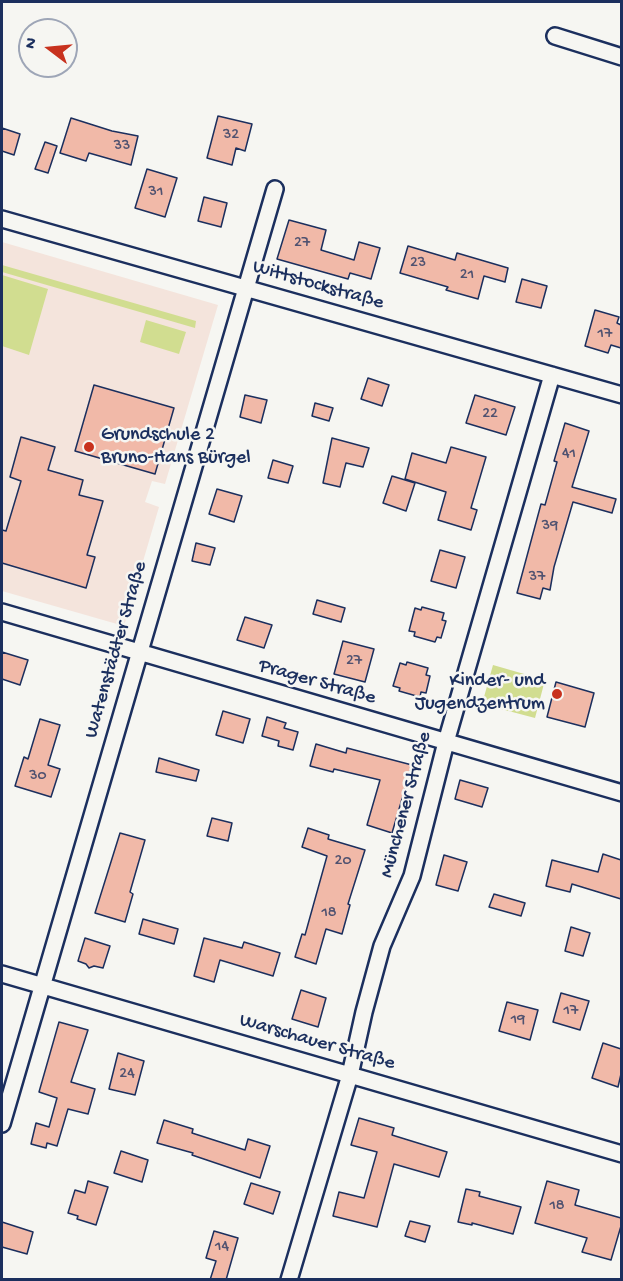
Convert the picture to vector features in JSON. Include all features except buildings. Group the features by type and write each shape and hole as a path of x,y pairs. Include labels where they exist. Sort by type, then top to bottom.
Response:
{"street":[{"path":"555,36 621,57"},
{"name":"Watenstädter Straße","path":"2,1124 274,189"},
{"name":"Wittstockstraße","path":"2,219 621,395"},
{"name":"Münchener Straße","path":"289,1280 351,1075 364,1012 382,946 412,876 446,742 552,375"},
{"name":"Prager Straße","path":"2,612 621,793"},
{"name":"Warschauer Straße","path":"2,974 621,1154"}],"shaded area":[{"name":"Grundschule 2 Bruno-Hans Bürgel","path":"2,242 218,305 165,484 152,481 145,502 159,507 124,626 2,591"}],"green space":[{"path":"2,265 196,321 195,328 2,272"},
{"path":"2,275 48,289 29,355 2,346"},
{"path":"146,320 186,332 179,354 140,342"},
{"path":"493,665 545,680 535,718 482,704"}],"place":[{"name":"Grundschule 2 Bruno-Hans Bürgel","path":"89,447"},
{"name":"Kinder- und Jugendzentrum","path":"557,694"}]}
